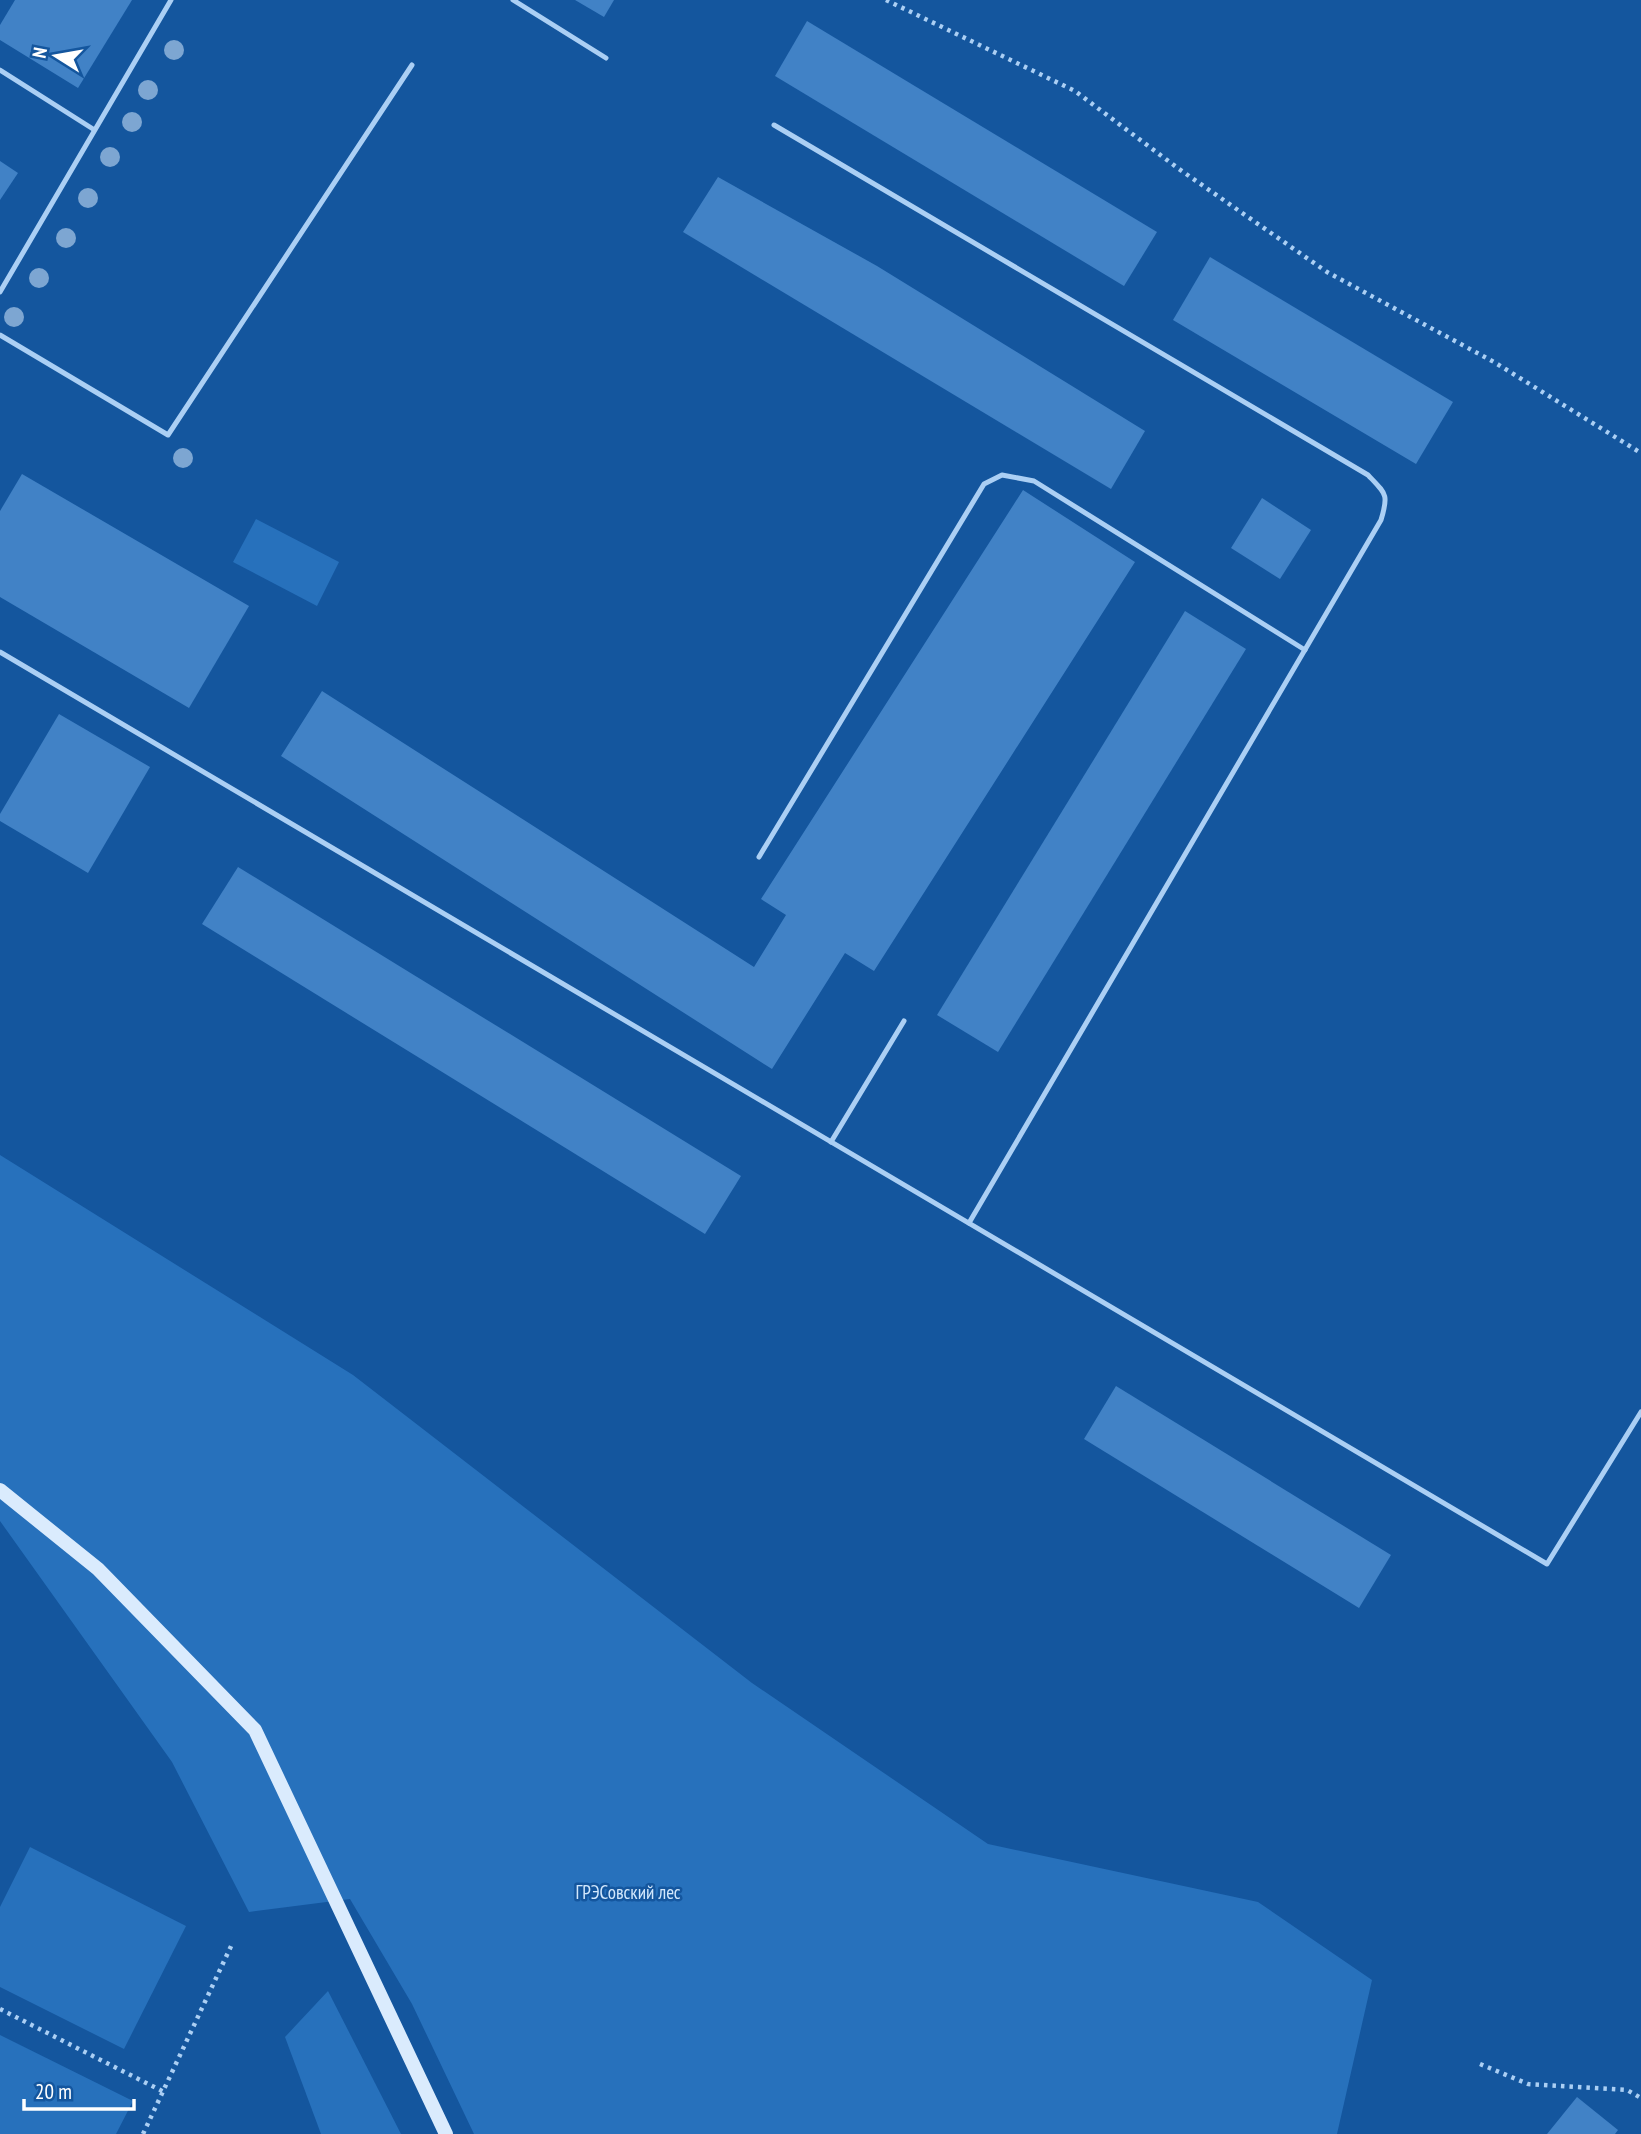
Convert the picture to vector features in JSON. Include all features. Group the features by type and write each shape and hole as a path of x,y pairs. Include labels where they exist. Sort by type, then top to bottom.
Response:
{"main road":[{"path":"0,1490 98,1569 255,1730 446,2134"}],"lane":[{"path":"0,291 171,0"},
{"path":"513,0 606,58"},
{"path":"0,335 169,435 412,65"},
{"path":"0,70 93,130"},
{"path":"774,125 1368,475 1382,489 1387,501 1381,520 969,1223"},
{"path":"760,857 984,484 1002,475 1034,481 1305,650"},
{"path":"0,652 1546,1564 1641,1412"},
{"path":"831,1142 904,1021"}],"path":[{"path":"886,0 1075,91 1179,169 1327,272 1494,362 1641,453"},
{"path":"143,2134 233,1942"},
{"path":"0,2009 164,2092"},
{"path":"1480,2064 1528,2084 1627,2090 1641,2098"}],"green space":[{"path":"256,519 339,562 317,606 233,562"},
{"name":"ГРЭСовский лес","path":"0,1155 353,1375 752,1683 988,1844 1258,1902 1372,1980 1337,2134 474,2134 412,2004 350,1899 249,1912 172,1762 0,1521"},
{"path":"30,1847 186,1926 124,2049 0,1987 0,1907"},
{"path":"328,1991 401,2134 321,2134 285,2037"},
{"path":"0,2035 133,2101 116,2134 0,2134"}],"building":[{"path":"15,0 132,0 78,88 0,40 0,25"},
{"path":"575,0 614,0 604,17"},
{"path":"807,21 1157,232 1124,286 775,76"},
{"path":"0,161 18,173 0,200"},
{"path":"718,177 877,266 1145,431 1111,489 683,232"},
{"path":"1210,257 1453,402 1416,464 1173,320"},
{"path":"22,474 249,606 189,708 0,597 0,511"},
{"path":"1023,490 1135,562 874,971 845,953 772,1069 281,756 322,691 754,967 786,915 761,899"},
{"path":"1262,498 1311,530 1280,579 1231,548"},
{"path":"1185,611 1246,649 998,1052 937,1015"},
{"path":"59,714 150,767 88,873 0,821 0,814"},
{"path":"238,867 741,1176 705,1234 202,924"},
{"path":"1116,1386 1391,1555 1359,1608 1084,1439"},
{"path":"1577,2097 1618,2130 1615,2134 1547,2134"}]}
